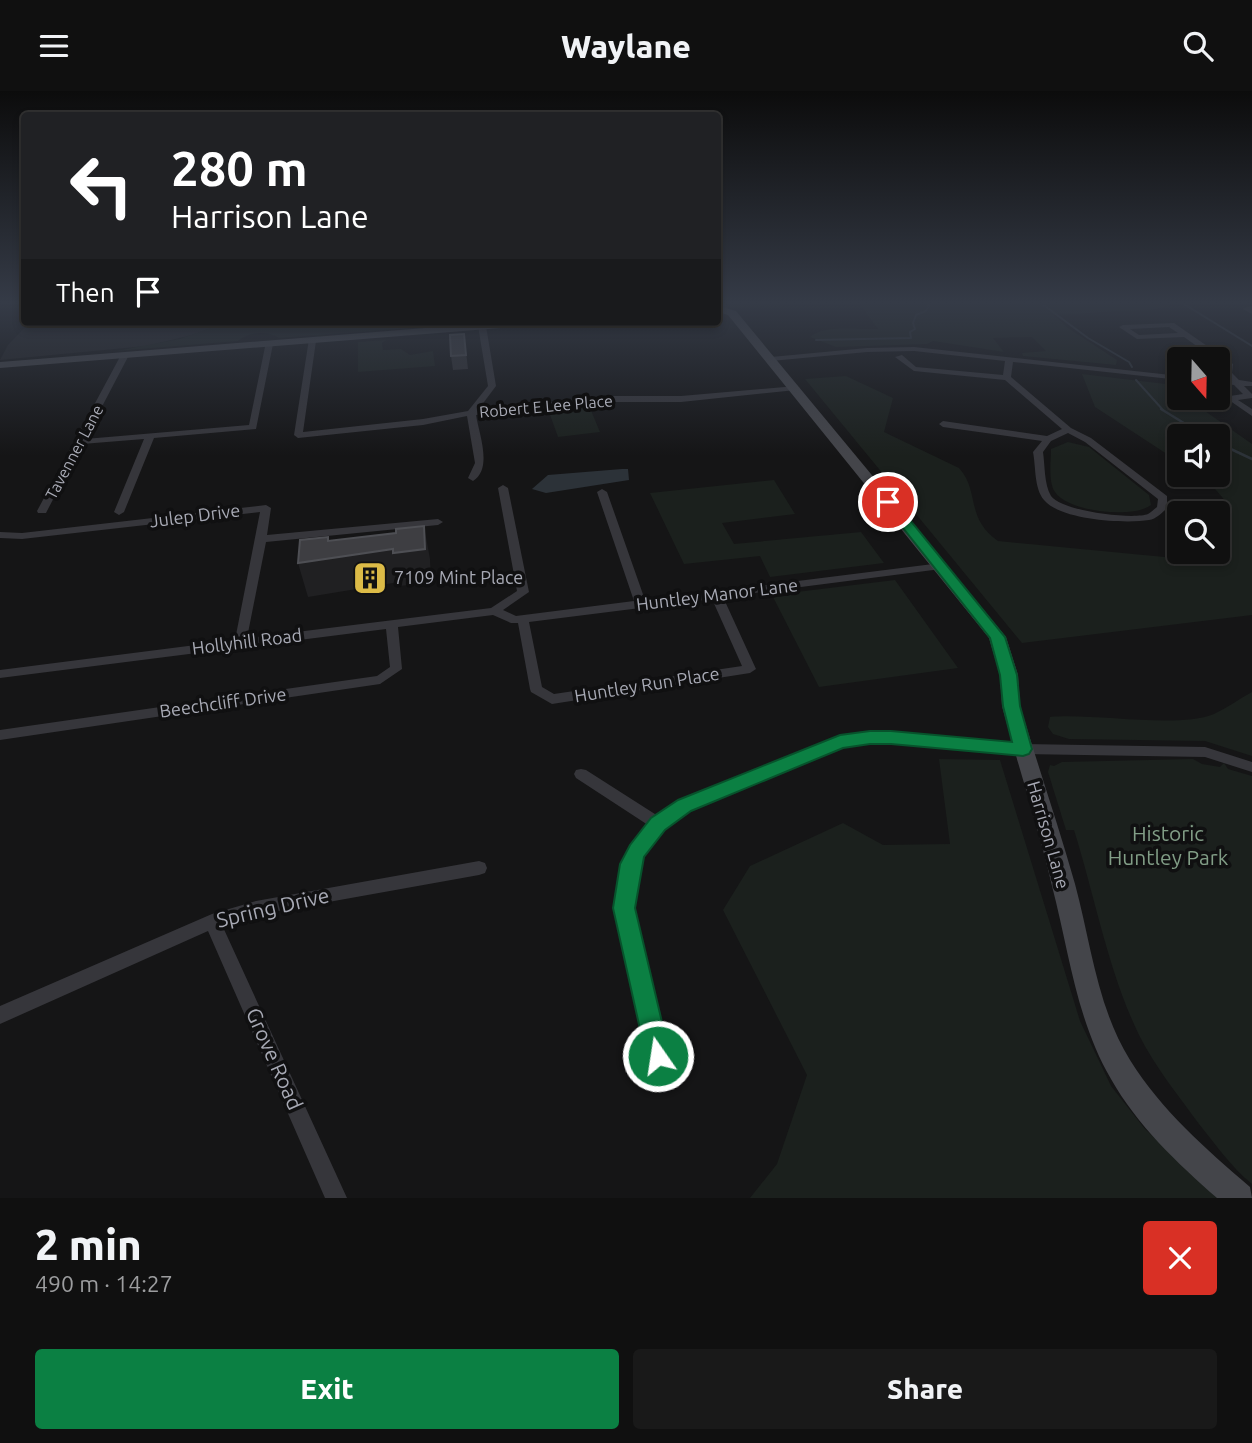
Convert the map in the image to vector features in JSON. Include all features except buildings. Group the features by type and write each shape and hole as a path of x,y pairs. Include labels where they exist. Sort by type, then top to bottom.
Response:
{"street":[{"path":"0,365 156,353"},
{"path":"79,442 253,426 267,353"},
{"name":"Robert E Lee Place","path":"310,353 298,435 423,422 471,412 608,399 682,398 796,388"},
{"path":"473,478 480,463 471,412 492,386 486,353"},
{"name":"Harrison Lane","path":"766,353 998,637 1009,675 1011,706 1064,888 1089,998 1108,1046 1149,1111 1193,1157 1239,1198"},
{"path":"771,359 846,353"},
{"path":"953,353 1167,377"},
{"name":"Tavenner Lane","path":"42,511 125,355"},
{"path":"899,357 914,369 1007,378 1068,430 1088,440 1164,498 1162,508 1150,517 1128,517 1075,512 1052,504 1046,496 1038,452 1048,439 1068,430"},
{"path":"1007,378 1009,359"},
{"path":"1230,371 1241,374 1251,384"},
{"path":"1230,376 1251,396"},
{"path":"1230,382 1251,384"},
{"path":"1251,396 1230,398 1252,413"},
{"path":"943,424 1048,439"},
{"path":"118,512 150,436"},
{"path":"494,611 523,591 503,488"},
{"path":"602,492 641,604"},
{"name":"Julep Drive","path":"0,535 22,536 266,508 261,539"},
{"path":"240,644 261,539 438,522"},
{"name":"Huntley Manor Lane","path":"494,611 515,620 942,566"},
{"name":"Huntley Run Place","path":"523,619 536,689 552,699 750,669 716,595"},
{"name":"Hollyhill Road","path":"0,674 494,611"},
{"name":"Beechcliff Drive","path":"0,735 380,680 396,669 392,623"},
{"path":"664,1083 624,908 631,864 637,851 658,824 685,805 840,742 870,737 1023,749 1205,752 1252,767"},
{"path":"581,774 658,824"},
{"name":"Spring Drive","path":"0,1015 212,921 256,908 479,868"},
{"name":"Grove Road","path":"212,921 335,1198"}],"shaded area":[{"path":"4,353 77,353 0,360"},
{"path":"628,469 629,480 546,493 532,489 548,475"}],"green space":[{"path":"358,353 406,353 410,355 433,353 435,366 358,372"},
{"path":"1022,353 1106,353 1117,360 1116,365 1023,356"},
{"path":"1082,374 1167,384 1167,410 1204,410 1223,424 1167,424 1167,454 1095,407"},
{"path":"846,376 893,398 884,432 959,468 969,486 981,523 998,541 1167,557 1167,564 1230,564 1230,501 1225,501 1213,487 1230,487 1230,429 1252,444 1252,615 1022,643 805,379"},
{"path":"590,408 600,432 558,437 549,412"},
{"path":"1068,442 1089,447 1149,495 1151,505 1130,512 1101,511 1086,509 1062,499 1051,483 1051,449"},
{"path":"774,480 795,514 722,523 734,544 861,532 884,563 770,577 760,556 684,564 650,493"},
{"path":"895,580 958,668 819,687 772,595"},
{"path":"1252,692 1252,756 1205,741 1069,739 1053,734 1048,727 1050,717 1158,720 1198,718 1214,714"},
{"path":"939,759 1000,760 1080,1021 1111,1086 1145,1129 1219,1198 750,1198 777,1164 807,1075 723,910 750,866 843,823 883,845 950,844"},
{"name":"Historic Huntley Park","path":"1193,759 1202,764 1220,767 1224,763 1228,769 1252,776 1252,1184 1230,1163 1199,1124 1159,1070 1139,1035 1110,960 1074,830 1066,830 1048,772 1050,765 1062,762"}],"waterway":[{"path":"1113,353 1129,362 1132,367"},
{"path":"1136,380 1163,410"},
{"path":"1161,409 1185,424"},
{"path":"1230,449 1252,459"}],"place":[{"name":"7109 Mint Place","path":"370,578"}],"route":[{"path":"658,1056 624,908 631,864 637,851 658,824 685,805 840,742 891,737 1023,749 1011,706 1009,675 998,637 888,502"}]}
